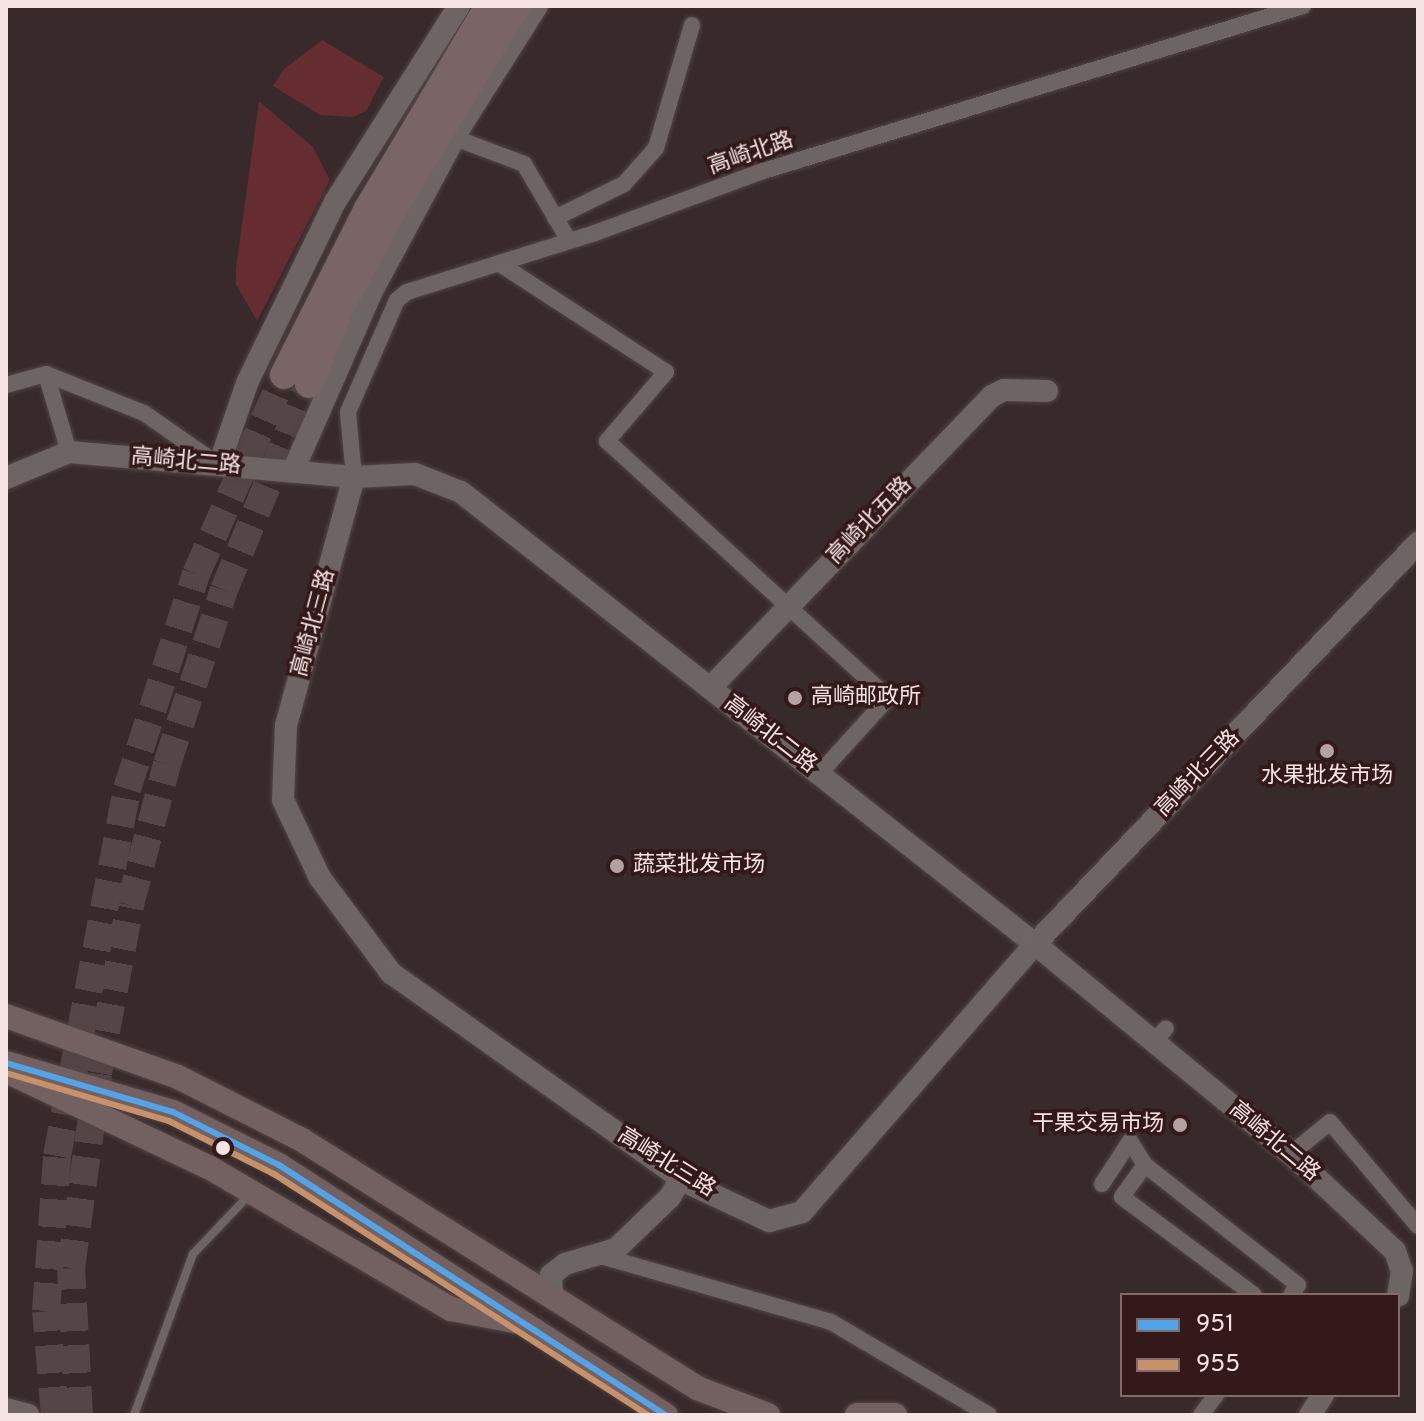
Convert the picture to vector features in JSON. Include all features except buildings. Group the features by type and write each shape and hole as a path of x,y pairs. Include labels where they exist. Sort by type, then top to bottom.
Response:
{"highway":[{"path":"489,6 368,209 296,380 339,309 396,203 516,6"}],"main road":[{"path":"6,1016 40,1024 178,1077 302,1140 697,1388 768,1415"},
{"path":"6,1063 173,1112 279,1165 666,1415"},
{"path":"6,1071 253,1192 451,1309 525,1323"},
{"path":"857,1415 895,1415"}],"street":[{"path":"6,385 46,374 144,413 219,465 247,383 335,202 459,6"},
{"path":"293,471 372,291 455,138 537,6"},
{"name":"高崎北路","path":"354,477 348,412 397,300 420,287 500,264 760,172 1303,6"},
{"path":"555,218 624,184 656,148 692,25"},
{"path":"455,138 524,164 568,239"},
{"path":"500,264 666,372 607,441 888,698 819,774"},
{"path":"46,374 69,452"},
{"name":"高崎北五路","path":"710,688 992,396 1004,390 1047,391"},
{"name":"高崎北二路","path":"6,478 69,452 354,477 415,474 461,492 1035,944 1160,1035 1388,1242 1402,1271 1398,1293"},
{"name":"高崎北三路","path":"354,477 286,725 283,800 320,878 391,973 681,1178 769,1221 802,1212 1035,944 1418,543"},
{"path":"1291,1154 1330,1122 1418,1226"},
{"path":"1102,1184 1130,1141 1145,1165 1298,1285 1292,1293"},
{"path":"1145,1165 1122,1197 1251,1293"},
{"path":"552,1295 551,1275 565,1264 601,1256 656,1211 681,1178"},
{"path":"601,1256 831,1322 989,1415"},
{"path":"1201,1415 1214,1397"},
{"path":"1310,1415 1322,1397"},
{"path":"6,1409 28,1415"}],"lane":[{"path":"6,1004 40,1024"},
{"path":"134,1415 193,1254 253,1192"},
{"path":"697,1388 737,1415"}],"shaded area":[{"path":"322,40 384,77 366,111 353,117 320,115 273,86 284,69"},
{"path":"259,101 313,147 330,180 257,321 236,284 236,268"}],"tunnel":[{"path":"55,1415 46,1311 57,1156 127,789 196,574 284,375"},
{"path":"79,1415 71,1268 98,1073 130,905 167,764 224,590 309,384"}],"transit line":[{"name":"951","path":"6,1063 173,1112 279,1165 666,1415"},
{"name":"955","path":"6,1073 169,1121 274,1174 648,1415"}],"place":[{"name":"高崎邮政所","path":"795,698"},
{"name":"水果批发市场","path":"1327,751"},
{"name":"蔬菜批发市场","path":"617,866"},
{"name":"干果交易市场","path":"1180,1125"}]}
